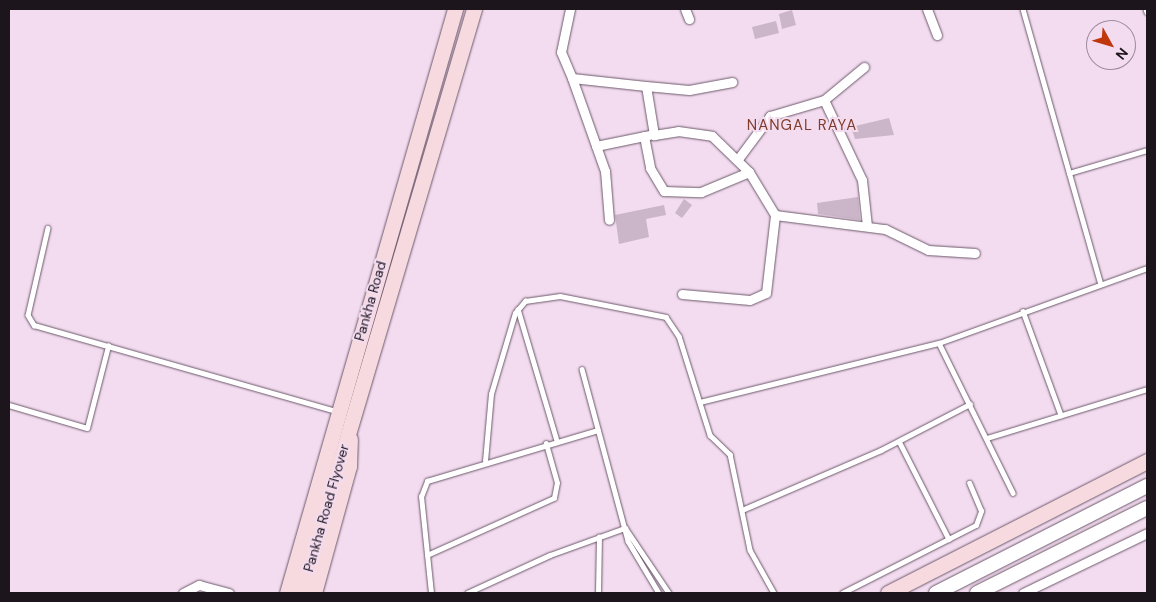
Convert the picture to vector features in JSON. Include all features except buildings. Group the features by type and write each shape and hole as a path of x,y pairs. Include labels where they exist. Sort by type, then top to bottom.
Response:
{"main road":[{"name":"Pankha Road","path":"287,593 337,411 455,9"},
{"name":"Pankha Road","path":"351,422 474,9"},
{"name":"Pankha Road Flyover","path":"301,593 336,467 351,422"},
{"path":"314,593 349,466 351,422"},
{"path":"888,593 1147,460"},
{"path":"936,593 1147,486"},
{"path":"977,593 1147,508"}],"street":[{"path":"570,9 561,52 572,78 607,181 609,220"},
{"path":"685,9 689,19"},
{"path":"927,9 937,35"},
{"path":"738,159 770,116 824,100 864,67"},
{"path":"572,78 689,90 732,82"},
{"path":"646,86 654,135"},
{"path":"824,100 862,180 867,226"},
{"path":"596,146 644,136 700,132 727,146 749,172 775,215 766,293 750,300 682,294"},
{"path":"644,136 650,168 664,191 701,192 749,172"},
{"path":"775,215 867,226 902,236 928,250 975,253"},
{"path":"1023,593 1147,533"},
{"path":"183,593 199,586 229,593"}],"lane":[{"path":"1023,9 1101,284"},
{"path":"1069,173 1147,150"},
{"path":"48,228 28,315 34,325 337,411"},
{"path":"700,402 939,342 1147,268"},
{"path":"485,461 491,394 518,309 525,301 560,296 666,317 679,336 710,435 730,454 750,550 774,593"},
{"path":"518,309 556,441"},
{"path":"1023,311 1061,415"},
{"path":"939,342 1013,493"},
{"path":"9,405 87,428 108,346"},
{"path":"582,369 628,541 659,593"},
{"path":"987,438 1147,389"},
{"path":"742,510 899,441 970,404"},
{"path":"432,593 422,486 438,474 598,430"},
{"path":"899,441 948,539"},
{"path":"427,555 554,498 557,483 546,444"},
{"path":"842,593 948,539 980,519 981,511 969,483"},
{"path":"467,593 599,537 626,528"},
{"path":"626,528 669,593"},
{"path":"598,593 599,537"},
{"path":"480,587 483,593"}],"district":[{"name":"NANGAL RAYA","path":"802,126"}]}
